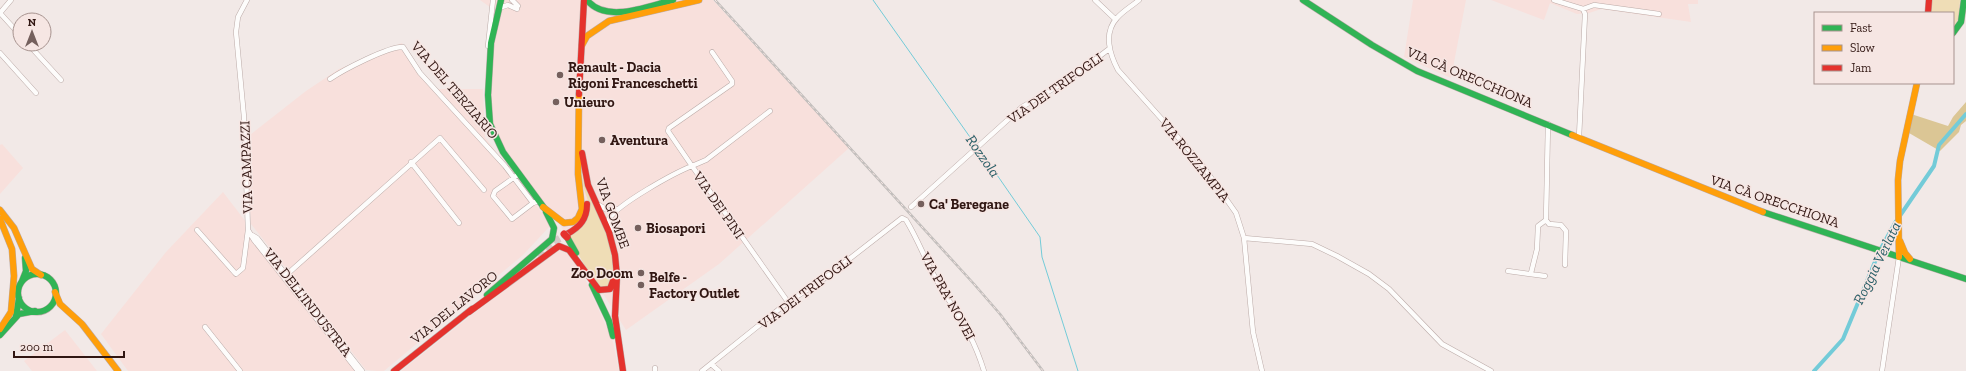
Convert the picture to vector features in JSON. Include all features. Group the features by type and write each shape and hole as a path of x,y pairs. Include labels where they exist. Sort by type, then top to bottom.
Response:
{"main road":[{"name":"VIA DEL TERZIARIO","path":"502,0 498,10 491,43 489,73 490,124 516,176 566,235 585,270 609,321 619,356"},
{"path":"583,1 591,12 601,15 673,0"},
{"path":"580,49 587,36 609,21 699,0"},
{"name":"VIA CÀ ORECCHIONA","path":"1302,0 1372,45 1417,71 1750,208 1966,279"},
{"path":"1928,12 1929,0"},
{"path":"1954,32 1959,27 1962,20 1964,0"},
{"name":"VIA GOMBE","path":"578,172 580,49 583,1"},
{"path":"1899,257 1898,180 1900,161 1917,84"},
{"name":"VIA GOMBE","path":"578,137 585,173 591,193 609,232 615,255 617,276 615,316 619,356 623,371"},
{"path":"539,204 560,222 569,223 578,218 582,209 578,172"},
{"path":"566,235 580,226 587,213 586,200 578,172"},
{"path":"470,312 498,285 552,239 554,227 539,204"},
{"path":"0,210 14,228 32,269 50,280 60,304 92,336 118,371"},
{"path":"0,219 12,249 14,276 11,312 0,329"},
{"path":"1883,251 1894,250 1900,245"},
{"path":"1900,245 1911,260"},
{"path":"470,312 556,247 562,246 569,250 585,270 596,288 603,291 610,289 614,278 615,255"},
{"path":"16,316 19,298 18,291 26,271 25,256"},
{"name":"VIA DEL LAVORO","path":"394,371 470,312 530,262"},
{"path":"22,282 29,276 41,275"},
{"path":"44,310 53,302 55,292"},
{"path":"19,298 24,306 35,312"},
{"path":"0,335 16,316 23,312 35,312 56,308 69,312"}],"street":[{"path":"11,0 0,13 12,26"},
{"name":"VIA CAMPAZZI","path":"197,230 236,274 243,268 248,230 244,117 236,32 238,17 247,0"},
{"name":"VIA DEL TERZIARIO","path":"489,73 488,38 493,0"},
{"path":"498,10 508,5 517,7 512,0"},
{"path":"1096,0 1115,19"},
{"path":"1109,49 1110,34 1115,19 1139,0"},
{"path":"1554,0 1563,1 1583,9 1594,5 1659,14"},
{"path":"1579,137 1585,14 1583,9"},
{"name":"VIA DEL TERZIARIO","path":"330,79 341,72 392,49 403,47 420,73 494,155 516,176"},
{"name":"VIA DEI TRIFOGLI","path":"911,207 980,144 1032,100 1068,80 1109,49"},
{"name":"VIA ROZZAMPIA","path":"1109,49 1118,70 1200,162 1230,202 1236,213 1244,238 1253,332 1262,371"},
{"path":"35,52 61,80"},
{"path":"615,255 614,240 609,219 619,209 661,182 692,166 668,131 669,128 732,84 732,81 712,52"},
{"path":"0,53 36,94"},
{"name":"VIA DEI PINI","path":"770,111 706,160 692,166 788,302"},
{"path":"1548,124 1546,220 1550,224 1561,225 1566,231 1564,265"},
{"path":"285,276 411,162 440,138 484,190"},
{"name":"VIA DEL TERZIARIO","path":"494,155 503,152"},
{"path":"411,162 459,223"},
{"path":"516,176 493,194 510,218 515,218 539,204"},
{"path":"591,193 602,208 609,211 619,209"},
{"name":"VIA DEI TRIFOGLI","path":"702,371 788,302 821,282 898,220 902,218 908,223"},
{"path":"1530,273 1536,249 1538,226 1546,220"},
{"name":"VIA PRA' NOVEI","path":"908,223 940,286 966,326 976,347 984,371"},
{"name":"VIA DELL'INDUSTRIA","path":"248,230 254,240 362,371"},
{"path":"1244,238 1312,244 1337,256 1369,274 1389,289 1442,344 1491,371"},
{"path":"1882,371 1899,257"},
{"path":"1508,270 1545,276"},
{"name":"VIA DELL'INDUSTRIA","path":"285,276 358,371"},
{"path":"205,327 240,371"},
{"path":"711,364 719,371"}],"shaded area":[{"path":"480,0 713,0 849,148 719,264 626,330 558,222 490,129 494,10"},
{"path":"1413,0 1466,0 1451,78 1404,57"},
{"path":"1491,0 1698,0 1698,4 1688,4 1691,22 1601,9 1589,13 1577,14 1550,3 1544,20"},
{"path":"1929,0 1960,0 1959,17 1954,27 1954,12 1928,12"},
{"path":"402,43 434,89 483,89 485,137 551,225 523,255 384,371 366,370 251,224 246,138 306,91 339,69"},
{"path":"1966,102 1966,121 1961,125 1959,132 1940,151 1909,133 1911,114 1948,126 1953,117"},
{"path":"2,144 23,168 0,194 0,145"},
{"path":"580,158 584,183 601,220 610,246 613,272 610,286 602,289 585,266 568,236 578,230 588,201 579,174"},
{"path":"223,192 246,222 253,241 356,371 128,371 101,334 166,252"},
{"path":"559,249 565,251 575,262 585,279 613,342 619,371 401,371 530,269"},
{"path":"65,330 97,371 32,371 24,361"}],"waterway":[{"name":"Rozzola","path":"873,0 977,147"},
{"name":"Roggia Verlata","path":"1814,371 1843,339 1879,252 1895,223 1934,166 1939,145 1966,114"},
{"name":"Rozzola","path":"979,149 1040,237 1042,257 1078,371"}],"tunnel":[{"path":"538,256 557,240 567,234"}],"railway":[{"path":"715,0 974,284 1000,314 1043,371"}],"traffic: fast":[{"path":"501,0 491,43 488,95 490,124 503,152 545,209"},
{"path":"587,0 595,7 605,11 616,12 640,9 673,0"},
{"path":"1303,0 1372,45 1417,71 1572,135"},
{"path":"1954,32 1961,22 1964,0"},
{"path":"487,295 552,239 554,228 546,212"},
{"path":"1763,212 1966,279"},
{"path":"567,237 576,253"},
{"path":"22,281 26,271 25,258"},
{"path":"37,274 50,280 56,293 50,306 37,312 24,306 18,293 24,280 37,274"},
{"path":"592,285 609,321 613,336"},
{"path":"16,316 19,298"},
{"path":"0,335 19,314 35,311"}],"traffic: slow":[{"path":"582,45 587,36 609,21 699,0"},
{"path":"1899,257 1898,180 1900,161 1917,84"},
{"path":"543,207 564,223 573,222 578,218 582,209 578,174 579,94"},
{"path":"1572,135 1763,212"},
{"path":"0,210 14,228 32,269 41,275"},
{"path":"0,219 12,249 14,276 11,312 0,329"},
{"path":"1900,241 1905,253 1910,259"},
{"path":"55,292 60,304 82,324 118,371"}],"traffic: jam":[{"path":"579,94 584,0"},
{"path":"1928,12 1929,0"},
{"path":"582,153 588,185 609,232 615,255 617,276 615,316 623,371"},
{"path":"567,234 582,222 586,214 587,204"},
{"path":"564,234 567,237"},
{"path":"469,312 559,246 569,250 599,290 610,289 614,278"},
{"path":"394,371 472,309"}],"place":[{"name":"Renault - Dacia Rigoni Franceschetti","path":"560,75"},
{"name":"Unieuro","path":"556,102"},
{"name":"Aventura","path":"602,140"},
{"name":"Ca' Beregane","path":"921,204"},
{"name":"Biosapori","path":"638,228"},
{"name":"Zoo Doom","path":"641,273"},
{"name":"Belfe - Factory Outlet","path":"641,285"}]}
